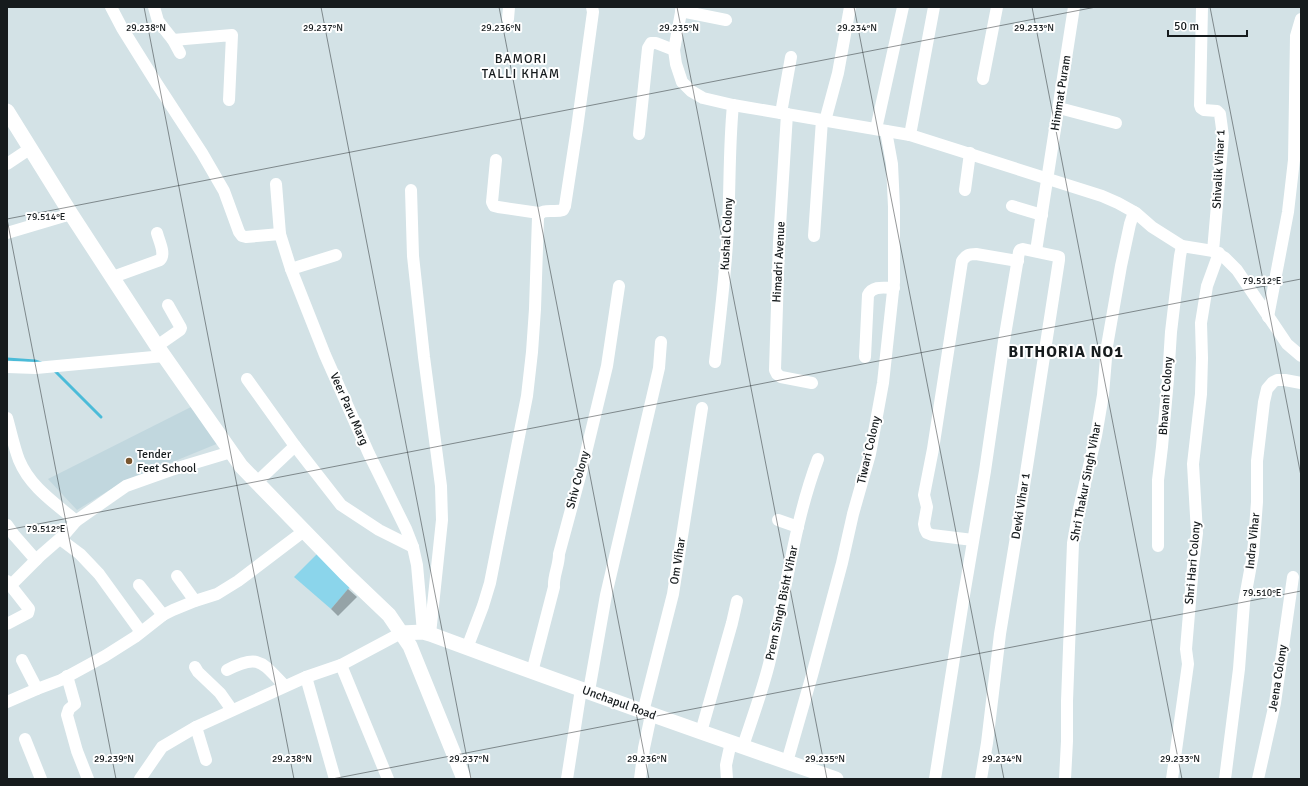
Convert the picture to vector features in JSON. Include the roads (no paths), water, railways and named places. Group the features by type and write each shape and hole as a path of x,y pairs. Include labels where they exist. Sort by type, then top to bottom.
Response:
{"street":[{"path":"111,7 224,191 239,232 242,236 246,237 280,234"},
{"path":"154,7 158,21 173,40 180,52"},
{"path":"496,160 492,202 494,206 539,213 543,211 563,210 565,206 577,128 593,12 592,7"},
{"path":"814,236 823,120 838,73 850,7"},
{"path":"881,130 903,7"},
{"path":"910,134 934,7"},
{"path":"983,79 997,7"},
{"name":"Himmat Puram","path":"1036,251 1074,7"},
{"name":"Shivalik Vihar 1","path":"1202,7 1200,105 1204,110 1217,111 1220,114 1223,136 1216,252"},
{"path":"726,20 681,9 674,50 676,64 682,82 691,91 703,98 733,105 910,134 1118,202 1134,212 1152,227 1182,246 1216,252 1225,258 1237,270 1287,344 1301,356"},
{"path":"1268,317 1288,212 1294,160 1296,36 1301,19"},
{"path":"173,40 232,35 229,100"},
{"path":"639,134 648,48 651,43 656,43 674,50"},
{"name":"Himadri Avenue","path":"791,57 784,113 775,370 781,377 812,383"},
{"name":"Kushal Colony","path":"715,362 726,263 730,137 733,105"},
{"path":"1059,108 1116,123"},
{"path":"7,113 31,148 71,214 160,351 241,466 345,573 389,615 402,632 410,646 464,779"},
{"name":"Tiwari Colony","path":"787,762 814,668 842,563 853,514 870,454 883,383 894,288 894,207 892,164 881,130"},
{"path":"7,164 31,148"},
{"path":"965,190 970,153"},
{"name":"Veer Paru Marg","path":"276,184 280,234 291,269 325,355 369,454 406,529 413,547 417,565 426,633"},
{"path":"411,190 413,256 424,357 441,486 442,520 426,633"},
{"path":"1012,206 1042,215"},
{"name":"Shri Thakur Singh Vihar","path":"1065,779 1073,543 1079,509 1096,436 1103,395 1108,346 1121,266 1134,212"},
{"path":"467,648 490,583 527,396 535,309 539,213"},
{"path":"7,233 71,214"},
{"path":"112,277 160,260 163,254 157,233"},
{"name":"Bhavani Colony","path":"1158,546 1158,480 1172,324 1182,246"},
{"path":"935,779 1020,250 1036,251"},
{"name":"Devki Vihar 1","path":"981,779 987,743 1000,634 1059,260 1056,256 1036,251"},
{"name":"Shri Hari Colony","path":"1172,779 1188,664 1186,649 1193,566 1198,533 1193,464 1202,394 1201,323 1207,286 1216,252"},
{"path":"973,540 932,536 927,533 924,524 927,507 924,495 933,449 962,261 965,256 976,254 1018,261"},
{"path":"291,269 336,255"},
{"name":"Shiv Colony","path":"532,672 554,587 553,581 559,561 558,554 583,465 607,366 619,286"},
{"path":"865,356 868,295 874,288 894,288"},
{"path":"7,367 51,367 160,351 181,328 168,305"},
{"path":"566,779 606,595 659,368 661,342"},
{"path":"247,379 295,446 342,505 379,530 413,547"},
{"name":"Indra Vihar","path":"1225,779 1239,669 1244,603 1253,554 1258,462 1264,402 1267,389 1273,382 1277,380 1285,380 1301,383"},
{"name":"Om Vihar","path":"640,779 647,714 673,594 702,408"},
{"path":"7,418 19,460 26,474 45,496 76,521"},
{"path":"257,482 295,446"},
{"path":"7,624 28,613 29,611 9,583 60,539 76,521 126,486 171,470 231,452"},
{"name":"Prem Singh Bisht Vihar","path":"727,779 726,765 737,744 769,664 808,485 818,459"},
{"path":"778,520 798,527"},
{"path":"7,525 36,560"},
{"path":"7,702 67,676 105,656 135,638 141,632 173,610 217,594 238,581 304,531"},
{"path":"60,539 80,554 99,574 141,632"},
{"path":"177,576 195,601"},
{"name":"Jeena Colony","path":"1258,779 1275,703 1293,577"},
{"path":"139,585 163,616"},
{"path":"701,732 737,601"},
{"path":"140,779 162,747 196,727 284,686 341,665 402,632"},
{"name":"Unchapul Road","path":"402,632 426,633 647,714 836,779"},
{"path":"22,660 37,689"},
{"path":"227,670 250,661 257,662 262,664 284,686"},
{"path":"341,665 388,779"},
{"path":"195,667 198,672 220,693 232,710"},
{"path":"67,676 75,704 69,710 67,715 77,750 88,779"},
{"path":"306,677 335,779"},
{"path":"196,727 206,760"},
{"path":"25,739 41,779"}],"waterway":[{"path":"7,359 35,361 41,363"},
{"path":"53,369 101,417"}],"place":[{"name":"Tender Feet School","path":"129,461"}],"district":[{"name":"BAMORI TALLI KHAM","path":"521,66"},
{"name":"BITHORIA NO1","path":"1066,352"}]}
